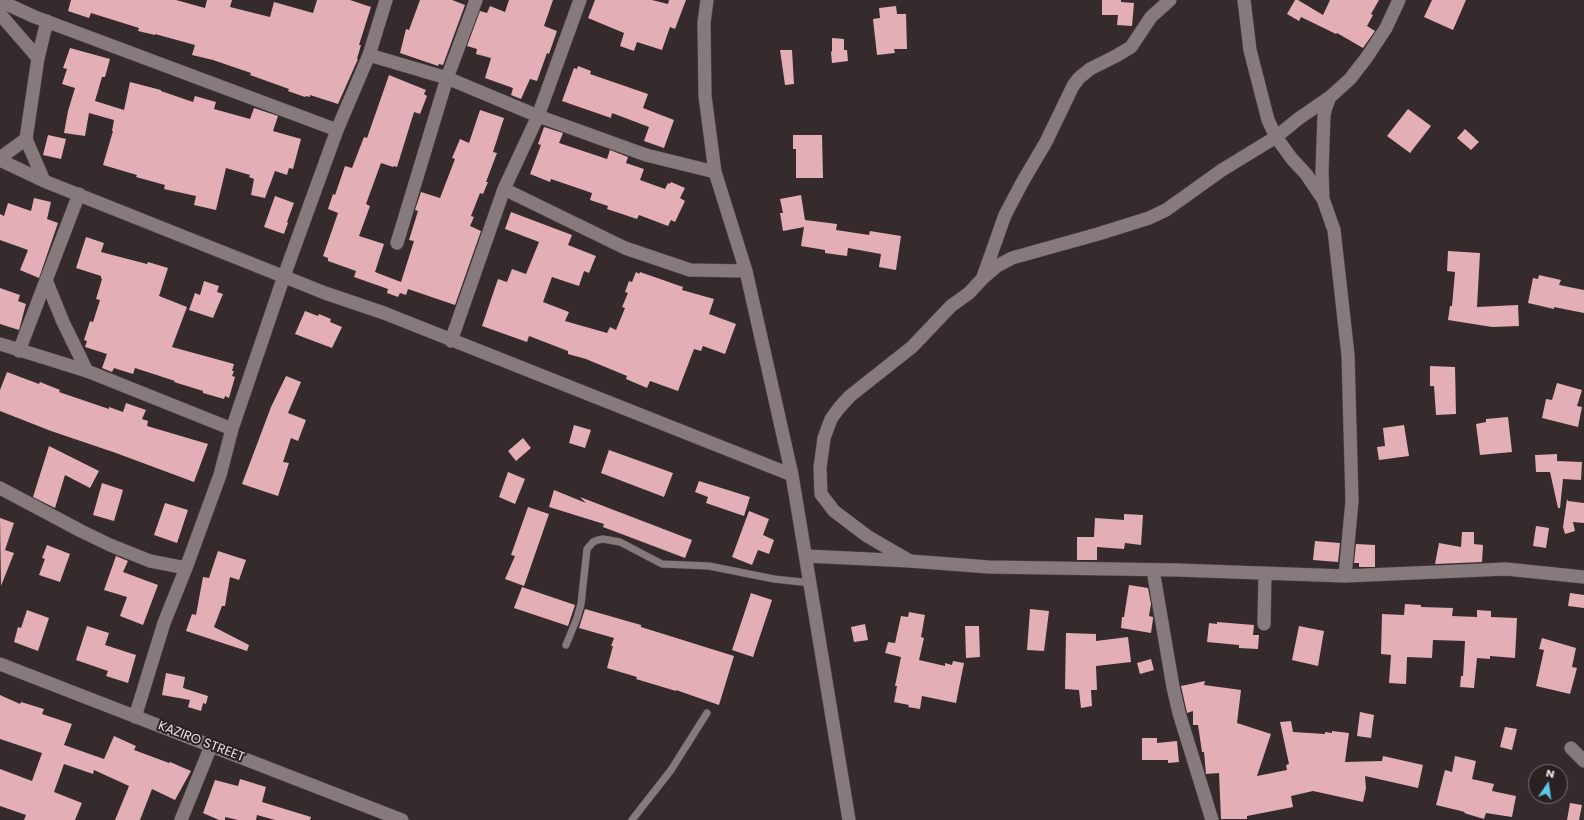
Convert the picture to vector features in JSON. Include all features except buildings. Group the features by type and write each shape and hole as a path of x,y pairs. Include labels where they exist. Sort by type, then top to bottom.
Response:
{"street":[{"path":"0,0 47,21 337,130"},
{"path":"135,717 164,623 220,475 232,429 284,276 337,130 369,55 386,0"},
{"path":"397,243 447,78 476,0"},
{"path":"451,341 504,189 538,116 580,0"},
{"path":"707,0 704,23 705,96 715,172 746,271 792,475 849,820"},
{"path":"983,278 1005,215 1046,142 1073,86 1079,78 1090,69 1116,56 1131,46 1150,17 1170,0"},
{"path":"1244,0 1250,50 1268,120 1276,137 1306,174 1323,199 1334,230 1348,355 1352,501 1345,576"},
{"path":"910,561 867,536 834,511 821,494 820,468 824,438 831,419 850,396 912,347 951,306 969,293 997,266 1012,258 1098,234 1166,210 1222,170 1276,137 1298,119 1330,97 1350,79 1367,57 1386,28 1399,0"},
{"path":"0,14 38,58"},
{"path":"44,181 26,139 38,58 47,21"},
{"path":"369,55 447,78 538,116 646,155 715,172"},
{"path":"1323,199 1322,172 1324,115 1330,97"},
{"path":"26,139 0,159 44,181 325,293 384,313 451,341 792,475"},
{"path":"504,189 625,248 690,270 746,271"},
{"path":"19,351 79,194"},
{"path":"46,280 63,322 87,371"},
{"path":"0,344 87,371 232,429"},
{"path":"0,488 74,528 110,545 150,561 186,568"},
{"path":"806,556 910,561 989,567 1345,576 1506,570 1584,577"},
{"path":"1153,570 1179,713 1212,820"},
{"path":"1264,624 1265,573"},
{"name":"KAZIRO STREET","path":"0,664 402,820"},
{"path":"181,820 211,746"},
{"path":"1571,748 1584,761"}],"lane":[{"path":"566,645 581,604 587,549 593,542 598,540 603,539 620,542 662,564 709,566 774,579 811,583"},
{"path":"632,820 671,770 707,713"}]}
